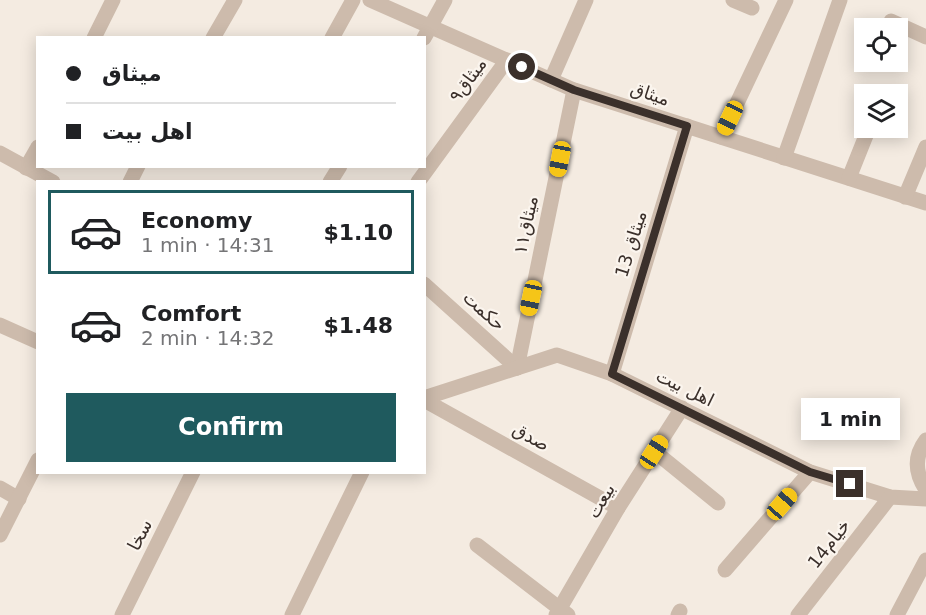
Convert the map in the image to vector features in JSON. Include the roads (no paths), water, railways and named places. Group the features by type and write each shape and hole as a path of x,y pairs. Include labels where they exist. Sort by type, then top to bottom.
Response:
{"street":[{"path":"95,36 113,0"},
{"path":"214,36 234,0"},
{"path":"333,36 353,0"},
{"name":"میثاق","path":"370,0 428,32 507,60 574,90 926,203"},
{"path":"428,32 445,0"},
{"path":"551,80 586,0"},
{"path":"733,0 752,8"},
{"path":"721,137 786,0"},
{"path":"784,158 840,0"},
{"path":"908,29 926,37"},
{"name":"میثاق۹","path":"419,180 507,60"},
{"name":"میثاق۱۱","path":"517,368 574,90"},
{"name":"میثاق 13","path":"612,374 687,126"},
{"path":"849,178 865,138"},
{"path":"905,197 926,147"},
{"path":"26,168 36,150"},
{"path":"0,153 48,180"},
{"name":"حکمت","path":"426,286 517,368"},
{"path":"0,325 36,341"},
{"name":"اهل بیت","path":"426,398 557,355 612,374 810,472 890,497 926,499"},
{"name":"صدق","path":"426,400 618,508"},
{"name":"بیعت","path":"561,613 618,508 682,408"},
{"path":"925,440 918,453 916,466 919,479 926,490"},
{"path":"654,452 718,503"},
{"path":"0,535 36,464"},
{"path":"725,570 810,472"},
{"name":"سخا","path":"122,615 192,474"},
{"path":"292,615 361,474"},
{"path":"0,488 19,498"},
{"name":"14خیام","path":"798,615 890,497"},
{"path":"477,545 561,613"},
{"path":"897,615 926,560"}]}
